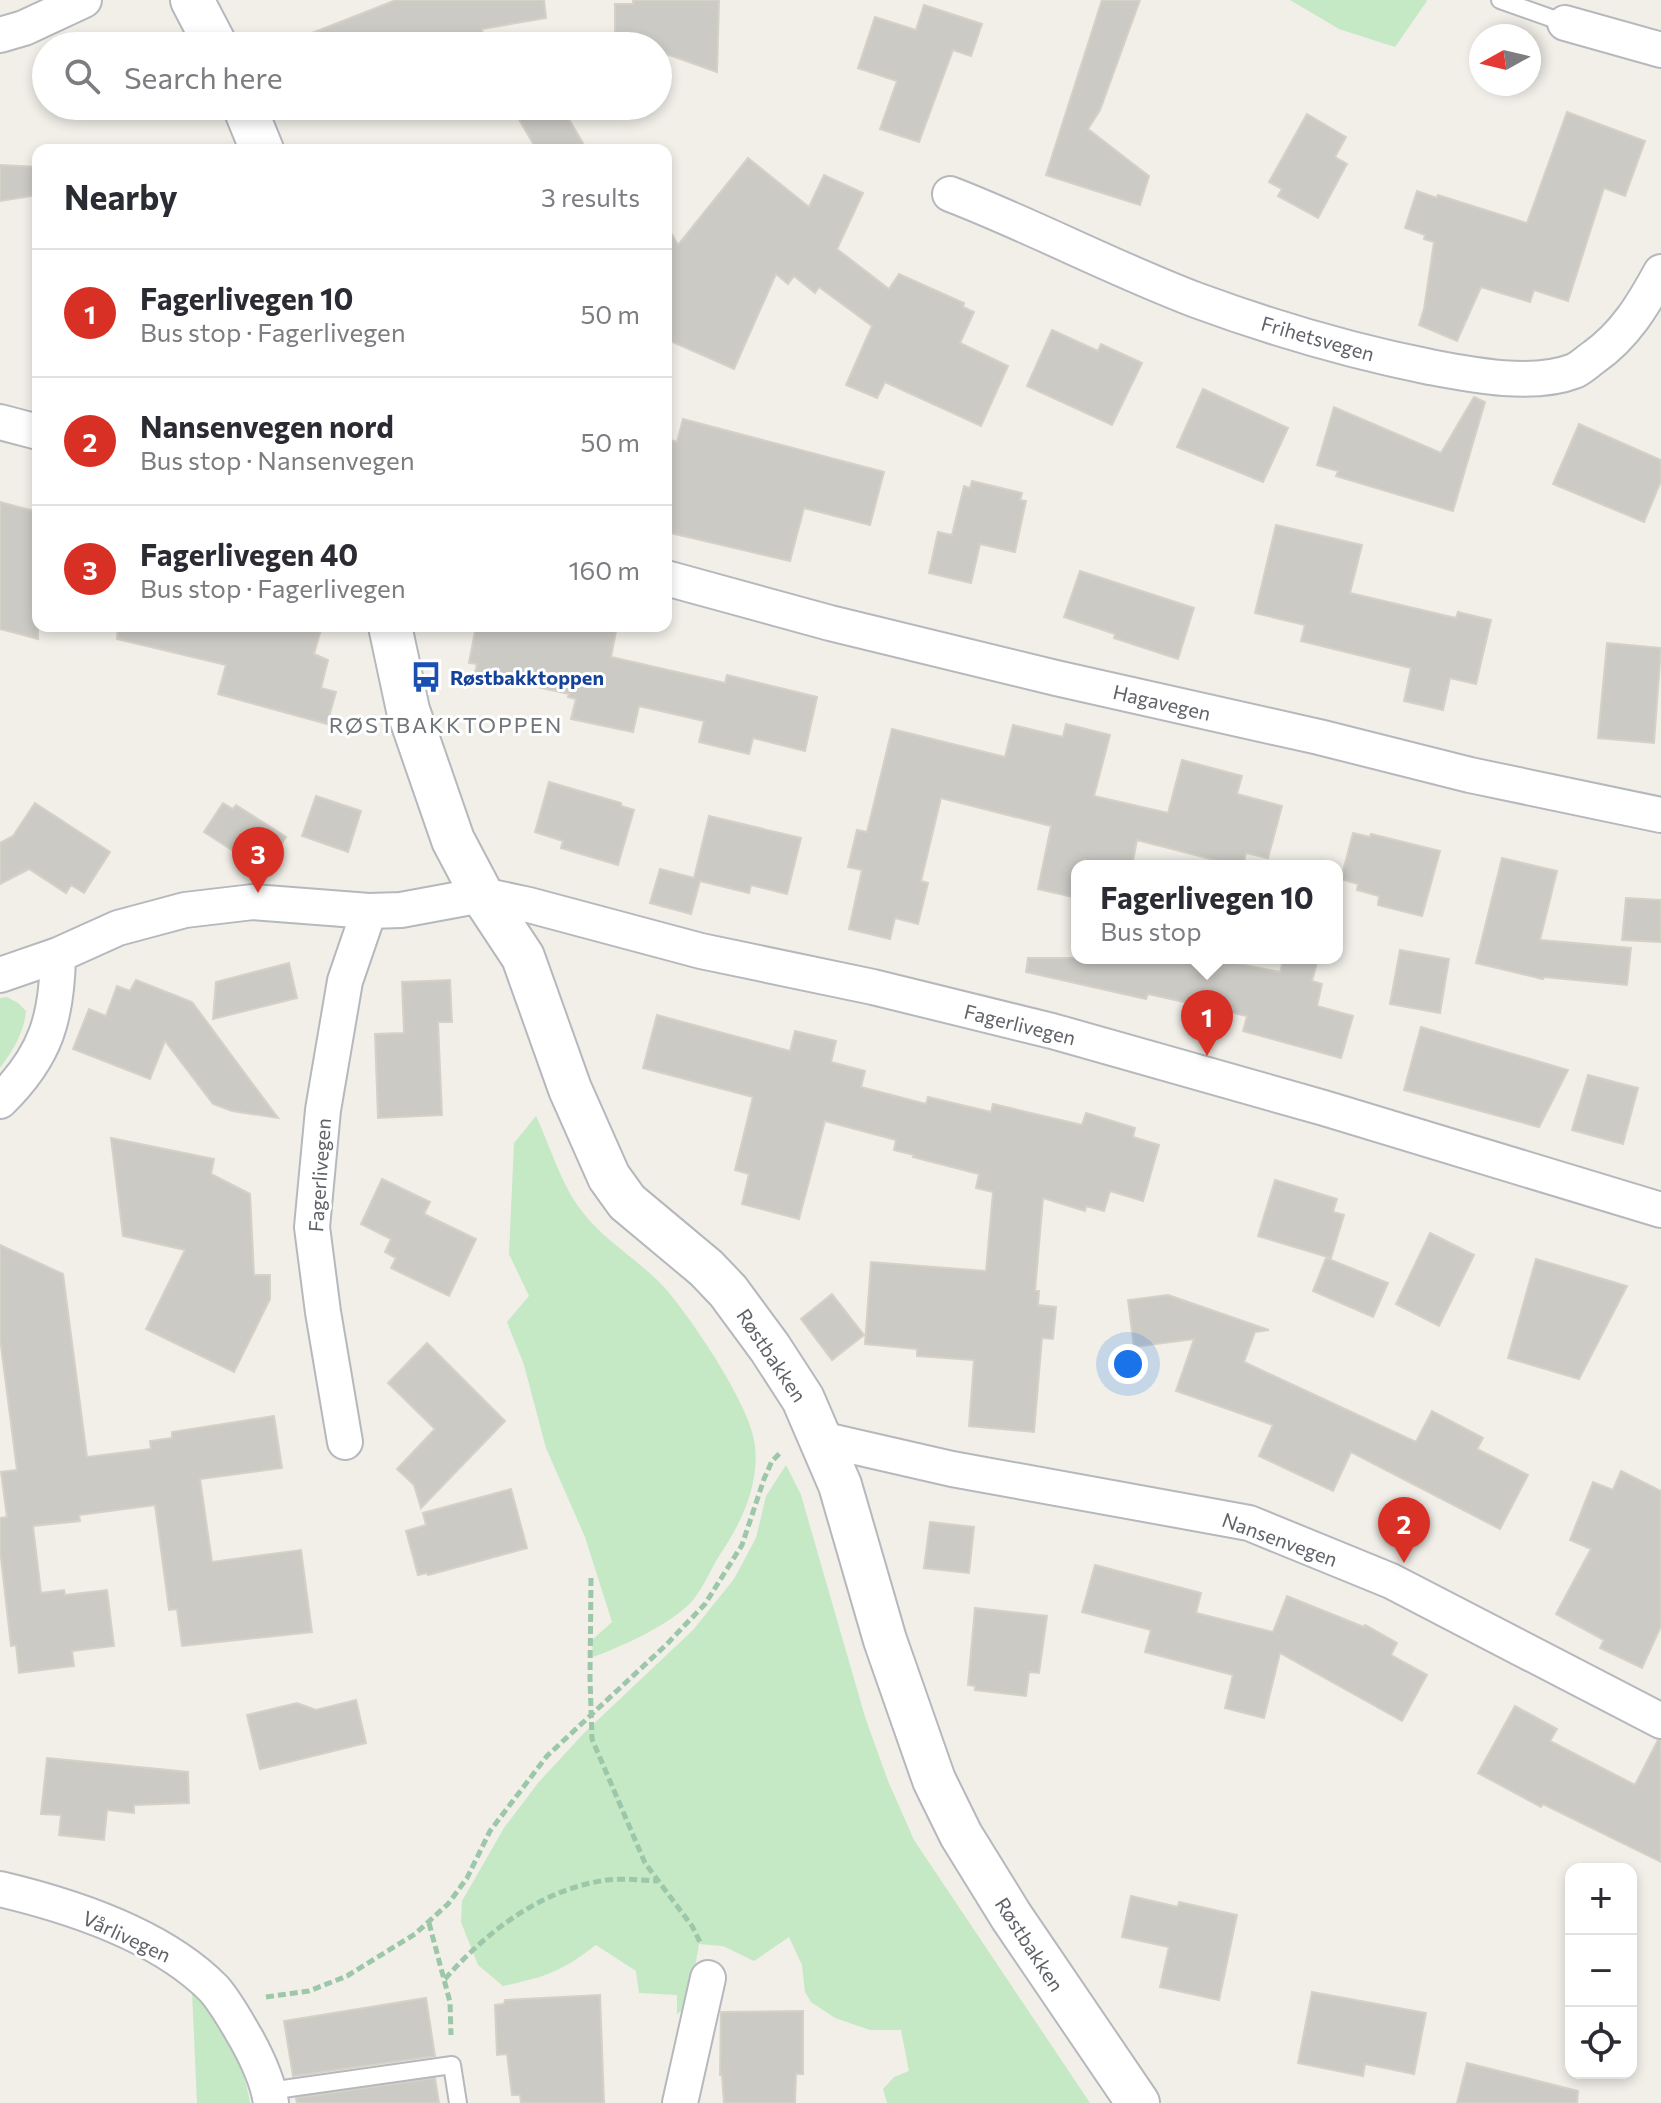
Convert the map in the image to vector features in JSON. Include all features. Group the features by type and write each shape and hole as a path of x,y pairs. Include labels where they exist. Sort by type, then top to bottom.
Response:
{"street":[{"path":"0,35 24,28 84,0"},
{"path":"192,0 209,32"},
{"path":"1565,23 1661,50"},
{"path":"250,120 260,144"},
{"name":"Frihetsvegen","path":"950,194 1016,220 1169,289 1291,333 1399,361 1503,378 1536,378 1575,371 1625,330 1646,301 1661,272"},
{"path":"0,422 32,430"},
{"name":"Hagavegen","path":"672,580 830,623 1056,678 1319,737 1470,775 1661,815"},
{"name":"Røstbakken","path":"391,632 408,710 453,840 482,895 523,957 570,1089 600,1160 627,1202 706,1268 728,1291 803,1399 805,1441 840,1485 885,1640 934,1780 961,1835 1011,1916 1138,2103"},
{"name":"Fagerlivegen","path":"0,975 58,955 118,928 210,906 253,902 369,911 401,910 482,895 701,951 873,987 1052,1031 1324,1108 1661,1210"},
{"name":"Fagerlivegen","path":"345,1442 312,1227 323,1110 345,981 369,911"},
{"path":"0,1101 26,1074 40,1050 57,995 58,955"},
{"name":"Nansenvegen","path":"805,1441 1249,1523 1391,1581 1661,1721"},
{"name":"Vårlivegen","path":"0,1889 96,1919 152,1943 202,1978 226,2004 254,2052 270,2097"},
{"path":"680,2103 708,1978"}],"lane":[{"path":"1502,0 1565,23"},
{"path":"270,2097 452,2065 458,2103"}],"path":[{"path":"226,2004 325,1986 365,1967 429,1923 467,1878 490,1831 547,1756 656,1655 705,1604 742,1545 772,1461 805,1441"},
{"path":"591,1578 592,1739 637,1847 657,1881 692,1926 705,1952 708,1978"},
{"path":"445,1979 489,1934 517,1914 543,1901 582,1886 610,1880 657,1881"},
{"path":"429,1923 450,2002"}],"green space":[{"path":"1290,0 1427,1 1395,47 1339,29"},
{"path":"7,997 26,1011 17,1041 0,1068 0,998"},
{"path":"536,1116 562,1177 581,1210 600,1231 665,1288 704,1341 743,1409 755,1446 752,1489 747,1502 736,1528 697,1595 660,1626 593,1657 592,1640 612,1622 585,1537 546,1448 524,1365 507,1322 529,1296 509,1254 514,1143"},
{"path":"786,1465 801,1495 865,1717 914,1840 1090,2103 887,2103 883,2089 894,2077 909,2071 901,2030 870,2030 835,2018 811,2002 805,1992 802,1965 789,1937 754,1961 723,1946 699,1944 693,2003 677,2014 677,1995 639,1993 636,1971 596,1945 573,1962 552,1972 503,1986 478,1965 461,1922 462,1901 504,1828 538,1783 584,1733 693,1630 734,1579 756,1538 766,1496"},
{"path":"192,1992 229,2043 242,2072 250,2103 197,2103"}],"building":[{"path":"396,0 544,0 546,18 482,29 483,32 315,32"},
{"path":"633,0 719,0 717,72 672,56 672,32 615,32 615,4 633,4"},
{"path":"1102,0 1140,0 1100,110 1088,129 1149,176 1140,205 1046,175"},
{"path":"924,5 982,24 971,56 953,50 919,142 880,129 897,81 858,68 875,17 916,30"},
{"path":"1567,112 1645,141 1625,196 1604,188 1568,301 1534,290 1530,302 1481,287 1457,341 1419,325 1434,242 1405,228 1417,191 1527,223"},
{"path":"1307,114 1346,137 1335,157 1347,164 1318,218 1278,196 1282,189 1269,182"},
{"path":"519,120 569,120 583,144 533,144"},
{"path":"748,158 809,207 824,175 863,193 837,249 889,289 899,274 964,303 963,307 974,312 960,343 1008,366 981,426 885,382 877,398 846,385 872,326 819,287 815,293 794,276 788,284 776,274 734,369 672,342 672,234 678,245"},
{"path":"0,165 32,167 32,196 0,201"},
{"path":"1052,330 1098,351 1101,344 1142,363 1112,425 1027,386"},
{"path":"1203,389 1288,428 1263,482 1177,447"},
{"path":"1474,397 1485,402 1453,511 1336,476 1338,471 1317,465 1334,407 1441,453"},
{"path":"683,419 884,472 870,525 804,508 790,561 672,533 672,440 677,442"},
{"path":"1579,424 1661,460 1661,481 1644,522 1553,484"},
{"path":"972,481 1022,493 1020,500 1026,501 1015,552 980,544 971,583 929,573 938,532 952,535 964,486 970,488"},
{"path":"0,502 32,510 32,632 38,632 38,639 0,629"},
{"path":"1276,525 1362,545 1350,593 1456,618 1458,612 1491,620 1476,684 1450,678 1443,710 1404,701 1411,668 1301,641 1305,625 1255,613"},
{"path":"1080,571 1194,608 1178,659 1114,638 1115,634 1064,617"},
{"path":"118,632 320,632 314,654 328,660 321,688 336,692 327,724 218,694 226,665 117,639"},
{"path":"475,632 616,632 611,657 725,683 727,675 817,697 805,751 753,738 749,754 699,742 704,721 639,706 633,732 571,719 576,699 568,697 569,694 475,673 477,664 469,663"},
{"path":"1607,643 1661,648 1654,743 1598,738"},
{"path":"1066,724 1110,735 1094,796 1168,813 1182,760 1242,776 1237,794 1282,806 1268,858 1246,853 1244,860 1215,860 1137,840 1133,860 1071,860 1071,897 1038,889 1051,826 941,798 921,881 928,883 918,924 895,918 890,939 849,929 862,870 848,867 857,830 867,832 892,729 1005,757 1013,725 1063,737"},
{"path":"549,782 621,803 621,806 634,810 618,865 561,848 563,841 535,832"},
{"path":"316,796 361,811 348,852 302,836"},
{"path":"35,803 110,852 84,893 71,885 66,893 29,869 0,884 0,843 13,836"},
{"path":"223,803 233,809 236,805 286,837 264,871 204,832"},
{"path":"709,816 801,838 787,894 751,885 749,893 700,881 691,914 650,903 660,869 694,878"},
{"path":"1353,833 1370,837 1371,834 1440,851 1422,916 1378,905 1379,896 1357,890 1358,884 1343,880"},
{"path":"1502,858 1557,871 1540,940 1631,948 1627,985 1543,979 1476,963"},
{"path":"1626,898 1661,900 1661,942 1622,940"},
{"path":"1400,950 1449,959 1440,1013 1390,1004"},
{"path":"1028,958 1071,958 1071,964 1239,964 1280,972 1282,964 1317,964 1312,981 1322,984 1317,1006 1353,1016 1341,1058 1243,1031 1247,1016 1148,994 1146,999 1026,972"},
{"path":"289,963 297,998 213,1019 216,982"},
{"path":"136,980 192,1002 278,1118 232,1111 213,1104 165,1041 150,1079 73,1049 89,1009 106,1016 117,986 130,991"},
{"path":"450,980 452,1022 438,1022 442,1115 378,1118 375,1034 404,1033 402,982"},
{"path":"657,1015 790,1051 795,1031 836,1041 831,1062 865,1071 861,1087 926,1104 928,1097 991,1112 993,1104 1082,1125 1086,1113 1135,1128 1133,1137 1159,1145 1143,1201 1110,1191 1104,1211 1086,1206 1085,1211 1043,1198 1035,1291 1039,1291 1038,1305 1056,1307 1053,1339 1042,1338 1034,1432 969,1426 974,1360 917,1356 917,1349 865,1344 871,1262 986,1271 993,1192 976,1188 979,1174 913,1157 894,1150 896,1140 825,1121 799,1219 742,1204 749,1174 735,1170 753,1097 643,1068"},
{"path":"1421,1027 1568,1070 1539,1127 1404,1090"},
{"path":"1588,1075 1638,1088 1623,1144 1572,1130"},
{"path":"111,1138 214,1159 211,1174 250,1194 254,1275 270,1275 270,1299 234,1372 146,1329 185,1250 123,1236"},
{"path":"382,1179 430,1202 424,1214 476,1239 449,1296 391,1268 396,1258 385,1252 391,1239 361,1224"},
{"path":"1275,1180 1337,1199 1333,1212 1344,1215 1331,1258 1258,1236"},
{"path":"1430,1233 1474,1255 1439,1326 1396,1304"},
{"path":"0,1245 63,1274 87,1457 151,1449 150,1441 172,1438 172,1432 274,1416 282,1468 200,1479 212,1562 301,1550 312,1632 182,1646 177,1609 169,1610 155,1505 79,1515 80,1521 33,1526 41,1593 64,1590 65,1595 107,1590 114,1646 72,1651 74,1666 19,1673 16,1645 11,1646 0,1549 0,1518 7,1517 1,1472 17,1470 0,1338"},
{"path":"1326,1258 1388,1283 1373,1317 1313,1291"},
{"path":"1536,1259 1627,1286 1579,1379 1508,1358"},
{"path":"832,1294 864,1335 832,1360 801,1319"},
{"path":"1168,1295 1269,1330 1255,1332 1244,1362 1416,1442 1432,1411 1483,1438 1477,1449 1528,1475 1500,1529 1351,1452 1333,1491 1259,1456 1273,1425 1176,1391 1194,1339 1134,1347 1128,1300"},
{"path":"427,1343 505,1421 421,1508 414,1485 397,1469 435,1429 388,1383"},
{"path":"1621,1471 1661,1491 1661,1626 1642,1668 1600,1648 1604,1640 1556,1614 1591,1549 1570,1540 1593,1482 1613,1490"},
{"path":"511,1489 527,1548 428,1575 418,1575 406,1531 426,1525 423,1513"},
{"path":"930,1522 974,1527 969,1573 924,1568"},
{"path":"1095,1565 1201,1593 1196,1613 1273,1632 1287,1596 1365,1625 1397,1643 1391,1655 1427,1675 1402,1721 1280,1653 1264,1718 1225,1708 1233,1675 1145,1652 1151,1630 1082,1612"},
{"path":"975,1608 1047,1616 1039,1673 1029,1672 1026,1696 975,1690 975,1686 968,1685"},
{"path":"356,1700 366,1743 260,1769 247,1715 297,1703 316,1710"},
{"path":"1515,1706 1557,1729 1550,1741 1635,1785 1658,1740 1661,1741 1661,1862 1543,1804 1541,1807 1478,1773"},
{"path":"47,1758 188,1772 189,1803 134,1805 134,1813 107,1810 104,1840 59,1835 61,1815 41,1814"},
{"path":"1131,1896 1178,1907 1179,1902 1237,1915 1219,2000 1160,1987 1169,1947 1122,1937"},
{"path":"1312,1992 1426,2013 1414,2074 1365,2064 1363,2076 1298,2063"},
{"path":"600,1995 604,2103 521,2103 520,2095 512,2095 507,2054 497,2055 495,2005 504,2004 505,2000"},
{"path":"426,1998 435,2056 293,2076 284,2021"},
{"path":"803,2011 803,2074 796,2074 795,2103 724,2103 720,2075 721,2012"},
{"path":"1467,2063 1578,2091 1577,2103 1457,2103"},
{"path":"435,2078 439,2103 297,2103 296,2098"}],"place":[{"name":"Røstbakktoppen","path":"426,677"},
{"name":"Fagerlivegen 40","path":"258,893"},
{"name":"Fagerlivegen 10","path":"1207,1056"},
{"name":"Nansenvegen nord","path":"1404,1563"}],"district":[{"name":"RØSTBAKKTOPPEN","path":"446,724"}]}
